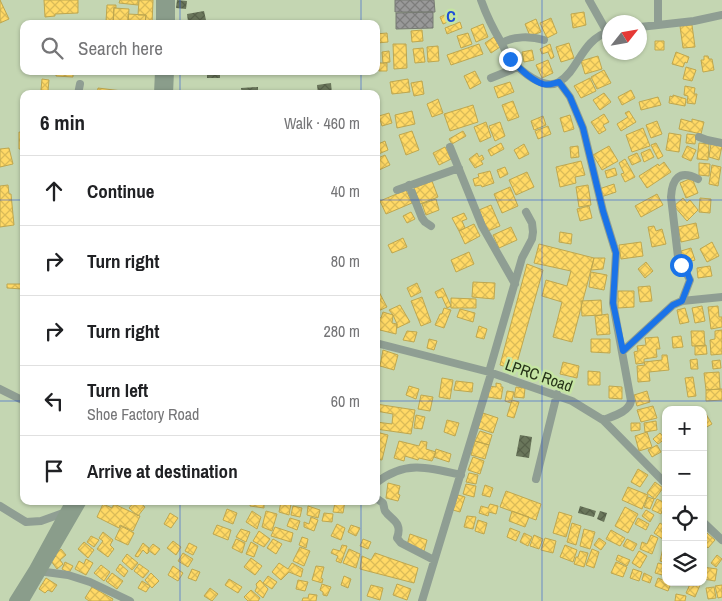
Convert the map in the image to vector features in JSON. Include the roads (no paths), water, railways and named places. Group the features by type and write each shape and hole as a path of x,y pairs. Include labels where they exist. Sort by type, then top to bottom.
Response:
{"main road":[{"path":"160,20 161,0"},
{"path":"170,0 170,20"},
{"path":"159,90 160,75"},
{"path":"168,90 169,75"},
{"path":"71,505 71,512"},
{"path":"24,601 38,570 71,512 78,505"},
{"path":"14,601 38,570"}],"street":[{"path":"481,0 490,24 510,59 543,84 550,85 559,82 571,69 581,53 595,39 602,35"},
{"path":"589,0 602,22"},
{"path":"658,0 658,25"},
{"path":"647,26 694,21 722,15"},
{"path":"502,43 514,38 544,40"},
{"path":"490,78 518,66"},
{"path":"559,82 570,97 583,128 603,211 616,253 613,303 631,404 623,411 603,420"},
{"path":"79,90 80,84"},
{"path":"699,137 722,143"},
{"path":"450,147 482,226 515,284"},
{"path":"397,190 459,168"},
{"path":"682,301 690,280 678,257 671,197 672,188 678,177 684,174 698,179"},
{"path":"409,185 422,218 431,226"},
{"path":"422,601 461,475 522,258 532,239 533,232 526,212"},
{"path":"623,351 673,305 682,301 722,297"},
{"name":"LPRC Road","path":"380,344 490,373 557,394 591,410 662,480"},
{"path":"0,389 20,399"},
{"path":"536,479 557,394"},
{"path":"380,480 405,468 429,467 461,475"},
{"path":"380,500 383,502 385,512 396,522 399,532 397,538 401,543 434,560"},
{"path":"0,506 26,522 41,521 71,512"},
{"path":"707,526 722,540"},
{"path":"38,570 90,582 130,601"}]}
